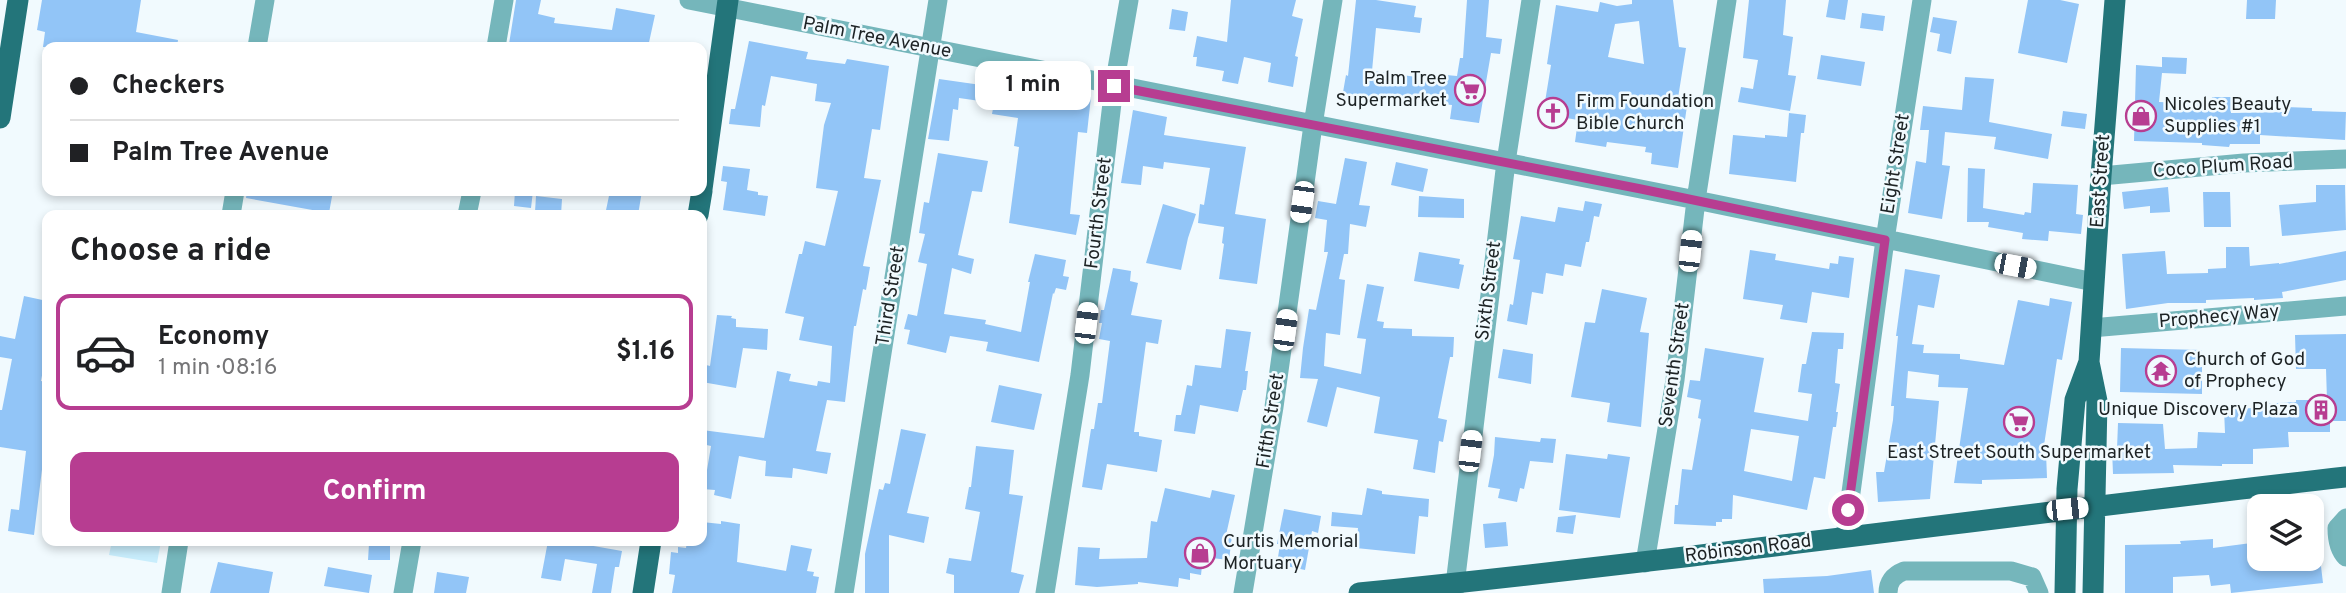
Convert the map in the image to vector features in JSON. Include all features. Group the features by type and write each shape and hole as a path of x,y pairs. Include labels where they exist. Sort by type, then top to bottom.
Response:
{"main road":[{"path":"0,118 5,49 18,0"},
{"name":"East Street","path":"2093,593 2097,401 2089,362 2115,0"},
{"path":"707,154 728,4"},
{"name":"East Street","path":"2066,593 2067,509 2075,400 2089,362"},
{"name":"Robinson Road","path":"1359,593 1454,588 2094,505 2346,477"},
{"path":"643,593 650,546"}],"street":[{"path":"258,42 265,0"},
{"path":"497,42 504,0"},
{"name":"Palm Tree Avenue","path":"689,0 728,4 932,49 1696,200 2094,282"},
{"name":"Third Street","path":"844,593 939,0"},
{"name":"Fourth Street","path":"1045,593 1080,375 1114,86 1129,0"},
{"name":"Fifth Street","path":"1242,593 1274,407 1312,125 1333,0"},
{"name":"Sixth Street","path":"1454,588 1506,162 1531,0"},
{"name":"Seventh Street","path":"1645,563 1675,380 1696,200 1727,0"},
{"name":"Eight Street","path":"1845,537 1885,240 1922,0"},
{"name":"Coco Plum Road","path":"2101,176 2244,163 2346,159"},
{"name":"Prophecy Way","path":"2091,328 2346,306"},
{"path":"2346,518 2337,528 2341,552 2346,557"},
{"path":"171,593 178,546"},
{"path":"403,593 411,546"},
{"path":"1888,593 1894,575 1904,570 2011,570 2032,577 2039,593"}],"shaded area":[{"path":"111,546 160,546 157,563 109,555"}],"building":[{"path":"42,0 141,0 136,32 178,40 44,42 45,32 37,30"},
{"path":"516,0 541,0 538,14 555,18 554,23 612,30 616,8 655,15 649,42 509,42"},
{"path":"1231,0 1296,0 1292,16 1303,19 1295,56 1298,57 1293,87 1268,82 1271,63 1244,57 1238,84 1222,81 1224,71 1196,66 1197,57 1193,57 1197,36 1227,42"},
{"path":"1356,0 1416,6 1414,17 1422,18 1420,33 1376,28 1372,71 1424,78 1425,73 1457,76 1460,58 1463,58 1467,0 1489,0 1486,37 1502,39 1500,54 1491,53 1479,123 1450,119 1452,105 1422,102 1422,99 1379,94 1378,104 1342,98 1346,75 1348,76"},
{"path":"1632,0 1673,0 1679,47 1686,48 1678,98 1688,99 1678,168 1651,164 1652,153 1645,152 1646,147 1607,142 1606,147 1575,142 1578,120 1543,114 1551,65 1547,64 1556,5 1598,12 1600,2 1617,6 1632,4","holes":["1639,21 1644,64 1608,57 1615,24"]},
{"path":"1749,0 1786,0 1783,35 1793,37 1788,75 1796,76 1790,111 1738,102 1741,87 1753,89 1758,60 1743,58"},
{"path":"1829,0 1848,0 1845,20 1826,17"},
{"path":"2028,0 2060,0 2079,4 2067,63 2018,53"},
{"path":"2247,0 2276,0 2275,19 2246,19"},
{"path":"1172,9 1188,12 1185,31 1169,29"},
{"path":"1862,13 1885,16 1883,31 1860,28"},
{"path":"1933,17 1957,21 1951,54 1937,51 1940,34 1930,32"},
{"path":"749,41 808,52 806,59 845,64 847,59 889,66 880,130 872,129 864,178 881,180 863,266 870,267 866,290 863,289 854,326 845,402 827,400 816,451 831,453 827,474 793,468 792,478 765,476 766,461 739,456 731,499 714,495 715,490 707,489 711,446 707,445 707,431 764,438 777,371 791,374 789,381 817,386 818,381 830,383 832,346 799,340 804,317 785,313 799,254 802,254 805,241 825,246 838,191 816,188 824,125 831,103 815,101 817,84 771,76 765,106 762,105 760,127 729,124 731,109 735,109"},
{"path":"1821,55 1865,62 1861,86 1817,79"},
{"path":"2162,57 2187,58 2186,74 2162,73 2159,102 2211,104 2212,97 2232,97 2231,113 2285,112 2285,107 2346,112 2345,140 2260,135 2260,144 2230,144 2229,147 2202,143 2134,141 2136,65 2162,67"},
{"path":"1965,77 1994,79 1989,122 2052,134 2048,159 1994,149 1996,137 1945,132 1942,165 1950,166 1942,219 1908,213 1916,161 1926,163 1929,130 1920,130 1923,106 1962,110"},
{"path":"939,79 1058,96 1091,97 1087,133 1078,132 1070,214 1080,215 1076,235 1009,223 1019,147 1014,146 1018,118 992,114 994,103 959,98 958,110 953,109 949,141 928,139"},
{"path":"1133,110 1167,117 1164,135 1246,147 1235,214 1266,219 1257,284 1219,279 1224,227 1198,223 1210,168 1164,162 1163,169 1143,166 1141,185 1121,183"},
{"path":"2063,111 2087,114 2085,129 2061,126"},
{"path":"1789,113 1806,115 1804,133 1801,133 1796,182 1729,174 1733,135 1787,137"},
{"path":"938,153 988,161 982,192 972,191 958,255 974,259 971,274 952,268 944,314 986,320 985,324 1021,332 1035,254 1066,260 1063,276 1069,277 1066,290 1056,288 1053,293 1039,362 986,351 988,342 950,336 946,353 907,344 910,330 904,329 908,314 917,316 927,264 918,262 925,234 919,233 924,202 929,203"},
{"path":"1345,158 1367,162 1359,205 1370,206 1366,227 1350,224 1348,254 1344,254 1339,279 1345,280 1340,335 1326,333 1324,366 1361,374 1366,339 1357,338 1367,284 1384,287 1377,321 1384,322 1383,328 1412,329 1412,336 1454,337 1453,357 1450,357 1438,418 1447,420 1443,442 1439,441 1435,473 1413,469 1418,440 1374,433 1380,397 1337,387 1327,427 1307,422 1318,379 1300,378 1303,348 1309,309 1316,310 1328,252 1324,252 1327,220 1315,218 1318,201 1336,204"},
{"path":"1396,162 1428,169 1423,192 1391,185"},
{"path":"723,166 750,169 747,190 768,196 765,216 723,210 727,182 721,181"},
{"path":"1968,168 1985,169 1983,208 2024,215 2025,212 2031,213 2033,183 2078,185 2076,214 2083,215 2081,234 2049,231 2048,241 2022,239 2023,233 1988,227 1989,222 1967,222"},
{"path":"2316,185 2345,185 2346,230 2282,236 2279,205 2316,202"},
{"path":"2168,187 2170,212 2150,213 2150,206 2124,209 2122,192"},
{"path":"2203,192 2230,192 2231,227 2204,227"},
{"path":"332,196 330,210 312,210 246,198"},
{"path":"515,196 532,196 531,208 514,206"},
{"path":"536,196 562,199 561,210 535,210"},
{"path":"609,196 641,196 639,210 606,210"},
{"path":"1419,196 1464,199 1464,218 1418,217"},
{"path":"1585,201 1602,204 1599,217 1594,216 1581,267 1565,264 1563,276 1546,273 1543,294 1532,292 1527,325 1507,321 1510,304 1513,305 1520,260 1513,259 1521,216 1555,222 1558,207 1583,211"},
{"path":"1163,204 1196,214 1181,270 1146,263"},
{"path":"2226,247 2249,247 2250,266 2279,264 2346,251 2346,280 2282,292 2283,298 2206,300 2206,303 2168,303 2126,309 2122,254 2165,251 2167,274 2208,273 2208,269 2226,268"},
{"path":"1750,250 1776,254 1775,260 1829,269 1830,263 1838,264 1839,256 1854,258 1849,298 1812,292 1807,323 1780,319 1783,305 1743,299"},
{"path":"1419,252 1460,259 1459,264 1464,265 1459,289 1414,281"},
{"path":"1113,268 1131,271 1130,281 1138,283 1131,315 1162,320 1158,344 1146,342 1134,432 1139,432 1139,436 1162,440 1157,472 1107,464 1102,490 1082,487 1091,429 1094,429 1098,403 1102,403 1110,341 1099,339 1102,323 1099,323"},
{"path":"1905,269 1940,275 1934,308 1918,305 1912,344 1924,345 1923,353 1960,354 1960,359 2004,365 2018,300 2049,306 2050,298 2072,302 2062,360 2057,359 2043,452 2046,452 2047,478 1982,480 1982,484 1954,483 1968,388 1938,387 1939,375 1908,371 1906,398 1939,401 1930,499 1878,502 1876,472 1884,472 1893,420 1894,406 1891,406 1896,336"},
{"path":"1602,289 1647,298 1640,332 1649,333 1641,427 1607,422 1610,403 1571,397 1585,322 1595,323"},
{"path":"24,296 42,300 42,469 34,535 8,531 11,509 19,510 26,451 0,447 0,410 12,359 0,357 0,336 15,339"},
{"path":"717,315 732,316 731,318 736,319 736,327 768,329 767,350 743,348 736,388 707,383 707,365 710,366"},
{"path":"1226,329 1251,332 1245,371 1248,371 1246,390 1243,390 1238,412 1200,405 1195,434 1174,431 1176,415 1181,415 1187,385 1192,386 1195,365 1221,368"},
{"path":"1812,332 1844,333 1843,349 1838,349 1835,383 1840,384 1836,427 1833,427 1825,479 1814,477 1807,510 1733,495 1732,519 1722,519 1722,522 1716,522 1716,526 1674,524 1682,469 1692,470 1701,419 1698,418 1701,400 1687,397 1690,380 1700,381 1705,348 1764,358 1754,412 1808,421 1812,394 1798,392 1802,364 1806,364","holes":["1751,429 1799,436 1792,481 1744,471"]},
{"path":"2346,334 2346,421 2330,421 2330,432 2288,432 2289,447 2253,449 2253,464 2173,465 2174,473 2113,474 2112,449 2117,449 2118,423 2163,424 2165,449 2197,448 2198,432 2225,433 2224,409 2257,408 2256,404 2296,400 2327,400 2326,369 2296,369 2295,335"},
{"name":"Church of God of Prophecy","path":"2121,348 2202,350 2202,394 2120,392"},
{"path":"1503,349 1533,354 1531,384 1498,378"},
{"path":"999,385 1042,394 1034,430 991,422"},
{"path":"901,429 926,434 907,513 929,517 924,543 889,535 889,593 865,593 865,554 879,489 883,490 885,483 890,484"},
{"path":"1495,437 1540,442 1541,438 1556,439 1553,463 1530,461 1524,489 1520,488 1517,502 1498,498 1500,489 1488,487"},
{"path":"976,446 1014,450 1009,494 1023,496 1011,572 1024,575 1019,593 954,593 954,575 946,573 949,558 971,561 980,512 965,509 971,487"},
{"path":"1566,454 1607,459 1608,454 1630,457 1620,518 1559,510"},
{"path":"1165,488 1210,498 1212,490 1235,495 1226,535 1232,536 1229,560 1203,557 1201,575 1190,573 1190,580 1179,578 1178,587 1138,582 1097,587 1075,585 1078,547 1100,548 1099,559 1147,558 1151,521 1157,522"},
{"path":"1367,488 1382,491 1382,494 1429,499 1428,517 1419,516 1415,554 1356,548 1358,528 1331,526 1332,512 1362,515"},
{"path":"1284,509 1321,516 1318,533 1312,531 1305,570 1277,564 1280,544 1277,544"},
{"path":"1576,515 1573,534 1556,532 1558,517"},
{"path":"721,521 740,524 737,562 786,571 791,545 812,549 807,571 814,572 813,576 819,577 816,593 672,593 675,575 669,574 671,552 678,553 678,547 707,546 707,523 721,524"},
{"path":"1506,522 1508,546 1485,548 1483,524"},
{"path":"2213,539 2213,548 2247,544 2247,571 2322,571 2323,583 2231,593 2230,584 2211,586 2209,575 2173,577 2173,593 2125,593 2125,545 2181,544 2180,541"},
{"path":"369,546 390,546 390,560 368,560"},
{"path":"547,546 594,546 622,551 619,567 615,567 611,593 592,593 597,564 565,559 561,581 541,578"},
{"path":"218,562 273,572 269,593 210,593"},
{"path":"328,567 372,575 369,593 324,586"},
{"path":"1871,570 1874,593 1764,593 1763,579 1827,576"},
{"path":"437,572 469,577 466,593 434,593"}],"place":[{"name":"Palm Tree Supermarket","path":"1470,90"},
{"name":"Firm Foundation Bible Church","path":"1553,113"},
{"name":"Nicoles Beauty Supplies #1","path":"2141,116"},
{"name":"Church of God of Prophecy","path":"2161,371"},
{"name":"Unique Discovery Plaza","path":"2321,410"},
{"name":"East Street South Supermarket","path":"2019,422"},
{"name":"Curtis Memorial Mortuary","path":"1200,553"}],"route":[{"path":"1114,86 1641,189 1885,240 1848,510"}]}
